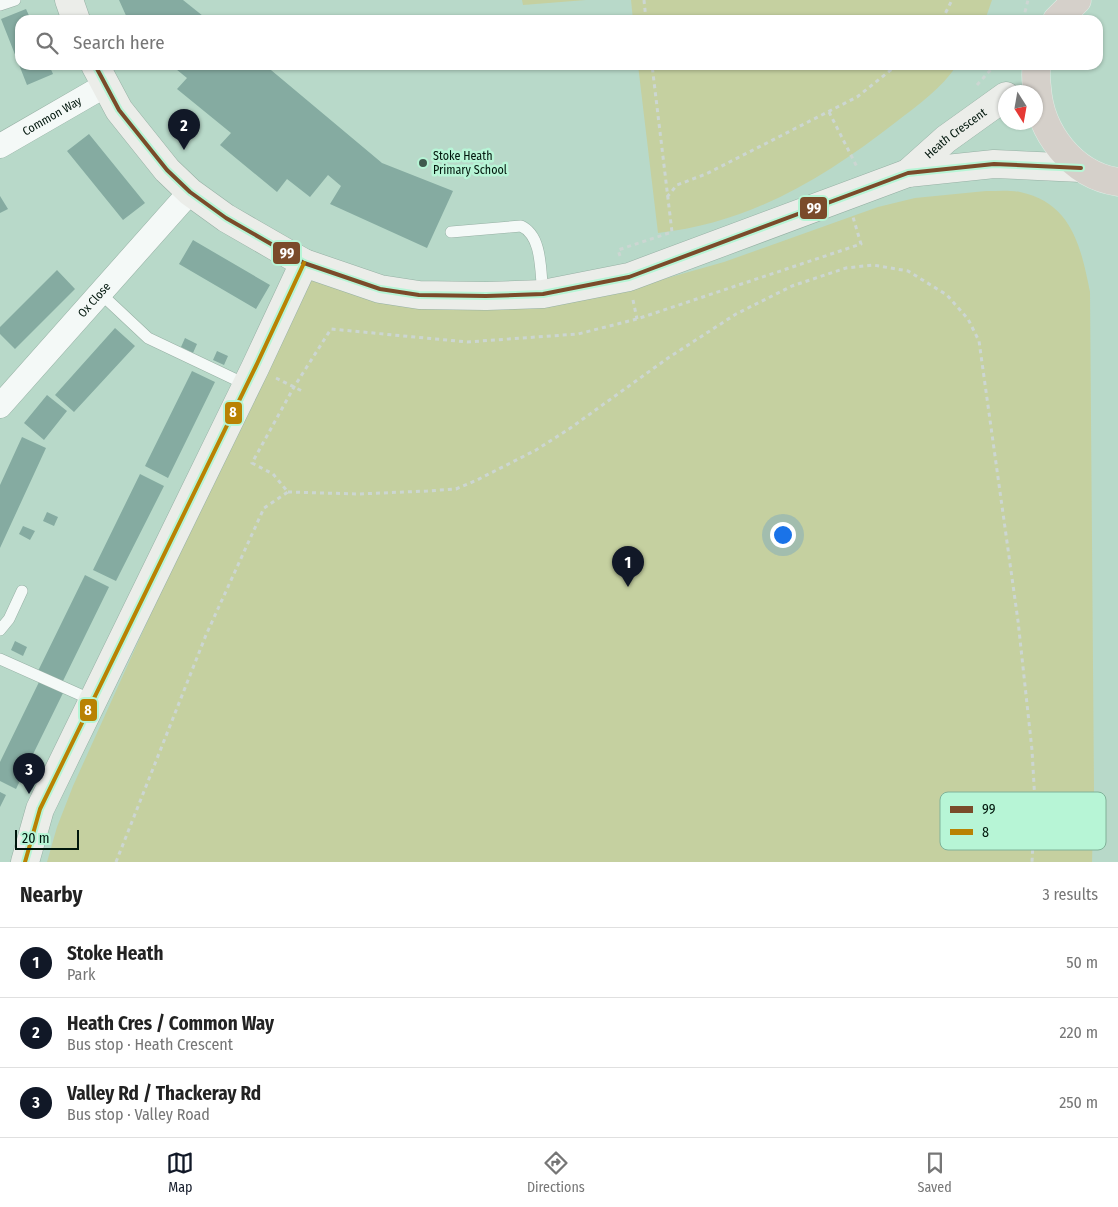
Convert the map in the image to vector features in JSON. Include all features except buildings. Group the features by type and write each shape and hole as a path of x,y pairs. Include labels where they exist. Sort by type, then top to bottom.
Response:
{"highway":[{"path":"1036,70 1038,106 1046,128 1055,143 1081,168 1115,188"}],"street":[{"path":"69,0 74,15"},
{"path":"1017,85 1034,70"},
{"name":"Heath Crescent","path":"100,76 119,110 153,155 190,192 226,218 304,263 380,288 419,295 542,294 629,277 908,173 994,164 1081,168"},
{"name":"Common Way","path":"0,146 100,76"},
{"name":"Heath Crescent","path":"908,173 946,139 998,102"},
{"name":"Ox Close","path":"0,406 190,192"},
{"path":"25,862 40,809 304,263"}],"lane":[{"path":"0,5 15,0"},
{"path":"451,232 521,226 530,230 536,239 542,294"},
{"path":"100,293 148,338 246,385"},
{"path":"0,630 8,619 22,591"},
{"path":"0,659 92,700"}],"path":[{"path":"644,0 646,15"},
{"path":"944,15 952,0"},
{"path":"1024,15 1028,0"},
{"path":"637,319 629,277 618,250 672,232 653,70"},
{"path":"667,198 677,186 706,174 857,97 891,70"},
{"path":"288,492 273,474 252,463 294,387 331,328 467,342 578,334 637,319 861,244 856,192 829,112"},
{"path":"116,862 206,635 264,508 288,492 359,494 456,489 536,450 601,408 668,358 764,298 792,286 846,268 873,264 908,271 947,295 968,319 979,341 1015,602 1032,750 1034,792"}],"green space":[{"path":"522,0 586,0 523,5"},
{"path":"631,0 992,0 987,15 632,15"},
{"path":"639,70 953,70 929,96 869,142 813,179 784,195 724,219 692,228 658,233"},
{"path":"986,191 1016,191 1038,198 1052,206 1063,217 1078,243 1083,259 1090,292 1094,792 940,792 940,850 1092,850 1092,862 47,862 57,827 73,786 253,388 308,275 331,284 632,288 724,262 878,207 915,198"}],"transit line":[{"name":"99","path":"98,70 119,110 167,170 190,192 226,218 304,263 380,289 419,295 486,296 543,294 629,277 908,173 994,164 1081,168"},
{"name":"8","path":"25,862 40,809 255,368 304,263"}],"place":[{"name":"Heath Cres / Common Way","path":"184,150"},
{"name":"Stoke Heath Primary School","path":"423,163"},
{"name":"Stoke Heath","path":"628,587"},
{"name":"Valley Rd / Thackeray Rd","path":"29,794"}]}
